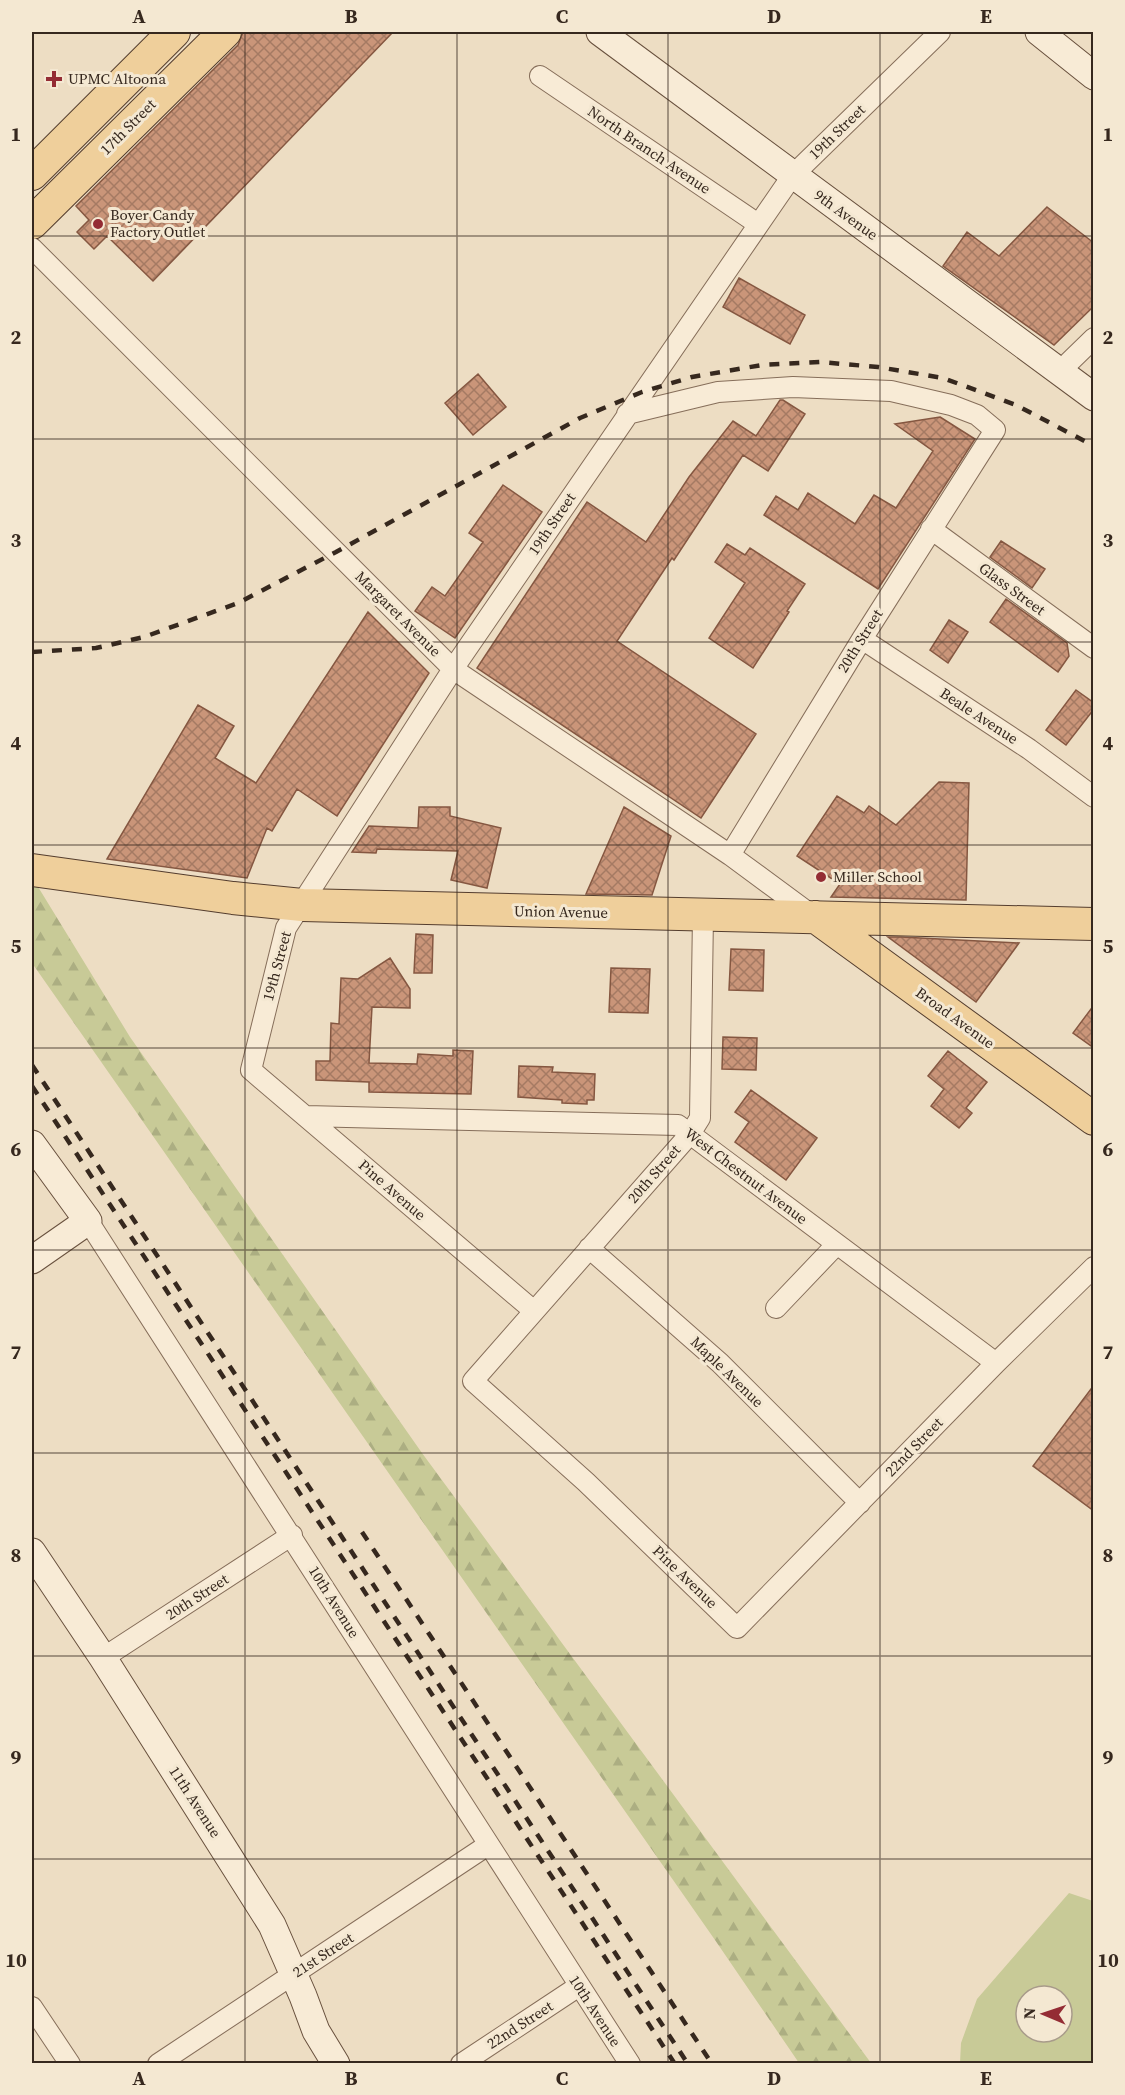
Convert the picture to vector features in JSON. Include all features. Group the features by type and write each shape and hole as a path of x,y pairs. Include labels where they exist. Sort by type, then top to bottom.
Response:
{"main road":[{"path":"32,174 174,32"},
{"name":"17th Street","path":"32,223 225,32"},
{"name":"Union Avenue","path":"32,870 302,905 1094,924"},
{"name":"Broad Avenue","path":"816,917 1094,1119"}],"street":[{"name":"9th Avenue","path":"600,32 1094,397"},
{"name":"19th Street","path":"250,1070 286,928 453,669 792,176 940,32"},
{"path":"1039,32 1094,76"},
{"name":"North Branch Avenue","path":"540,76 758,224"},
{"name":"Margaret Avenue","path":"32,248 453,669 730,855 816,917"},
{"path":"1059,372 1094,338"},
{"name":"20th Street","path":"627,414 718,392 793,387 891,391 951,405 977,415 995,430 862,639 730,855"},
{"name":"Glass Street","path":"931,529 1094,648"},
{"name":"Beale Avenue","path":"862,639 1029,749 1094,797"},
{"name":"20th Street","path":"473,1381 690,1134 700,1118 703,915"},
{"name":"Pine Avenue","path":"250,1070 534,1311"},
{"name":"West Chestnut Avenue","path":"306,1116 678,1125 996,1363"},
{"name":"10th Avenue","path":"32,1144 88,1221 630,2064"},
{"path":"32,1260 88,1221"},
{"path":"776,1308 837,1244"},
{"name":"Maple Avenue","path":"589,1248 720,1363 860,1503"},
{"name":"22nd Street","path":"737,1628 996,1363 1094,1267"},
{"name":"Pine Avenue","path":"473,1381 586,1482 737,1628"},
{"name":"20th Street","path":"103,1659 291,1535"},
{"name":"11th Avenue","path":"32,1552 103,1659 272,1925 316,2031 336,2064"},
{"name":"21st Street","path":"158,2064 488,1845"},
{"name":"22nd Street","path":"461,2064 579,1986"},
{"path":"32,2007 70,2064"}],"green space":[{"path":"32,877 130,1037 422,1453 871,2063 799,2063 32,963"},
{"path":"1069,1893 1093,1901 1093,2063 960,2063 961,2043 977,1999"}],"building":[{"path":"243,32 393,32 153,281 107,236 94,249 77,232 89,220 76,206 238,45"},
{"path":"1047,207 1094,243 1094,306 1054,345 943,266 967,232 999,256"},
{"path":"739,278 805,315 790,344 723,307"},
{"path":"478,374 506,407 473,435 445,403"},
{"path":"780,400 805,414 768,471 743,455 617,641 756,734 701,818 477,668 587,502 646,542 689,477 733,421 756,436"},
{"path":"940,417 975,439 878,589 764,515 776,496 798,510 808,493 855,524 874,495 896,508 933,451 895,424"},
{"path":"503,485 542,512 455,638 415,611 432,587 445,596 483,542 469,533"},
{"path":"1001,541 1045,569 1032,588 990,557"},
{"path":"727,544 745,555 750,548 805,584 753,668 709,638 745,583 715,562"},
{"path":"1006,599 1067,643 1069,656 1058,672 990,622"},
{"path":"368,612 429,673 337,816 297,789 272,831 267,828 247,878 107,859 198,705 234,726 215,758 256,783"},
{"path":"949,620 968,632 948,663 930,650"},
{"path":"1076,690 1094,703 1094,709 1066,745 1046,730"},
{"path":"939,782 969,783 966,900 831,897 840,884 797,856 837,796 864,813 869,806 896,825"},
{"path":"419,807 450,807 450,816 501,828 487,888 451,880 458,851 377,849 376,853 352,852 369,826 418,828"},
{"path":"624,807 671,836 652,895 586,894"},
{"path":"416,934 433,935 432,973 414,973"},
{"path":"888,937 901,937 1019,943 976,1002"},
{"path":"731,949 764,950 763,991 729,990"},
{"path":"390,958 410,989 410,1008 372,1007 369,1063 417,1064 418,1054 453,1056 453,1050 473,1051 471,1094 369,1092 369,1082 316,1080 316,1061 330,1061 331,1023 339,1024 341,978 358,979"},
{"path":"611,968 650,969 648,1013 609,1012"},
{"path":"1094,1005 1094,1048 1073,1033"},
{"path":"723,1037 757,1038 756,1070 722,1069"},
{"path":"948,1051 987,1082 966,1108 972,1113 959,1128 931,1106 944,1089 928,1076"},
{"path":"519,1066 553,1067 552,1072 595,1074 594,1100 587,1100 587,1104 518,1097"},
{"path":"751,1090 817,1138 786,1180 735,1142 749,1122 735,1112"},
{"path":"1094,1385 1094,1511 1033,1466"}],"railway":[{"path":"32,652 96,648 144,637 238,603 580,418 642,392 692,377 762,365 820,362 878,367 943,378 1016,405 1094,446"},
{"path":"32,1065 688,2064"},
{"path":"32,1086 675,2064"},
{"path":"362,1532 712,2064"}],"place":[{"name":"UPMC Altoona","path":"54,79"},
{"name":"Boyer Candy Factory Outlet","path":"98,224"},
{"name":"Miller School","path":"821,877"}]}
